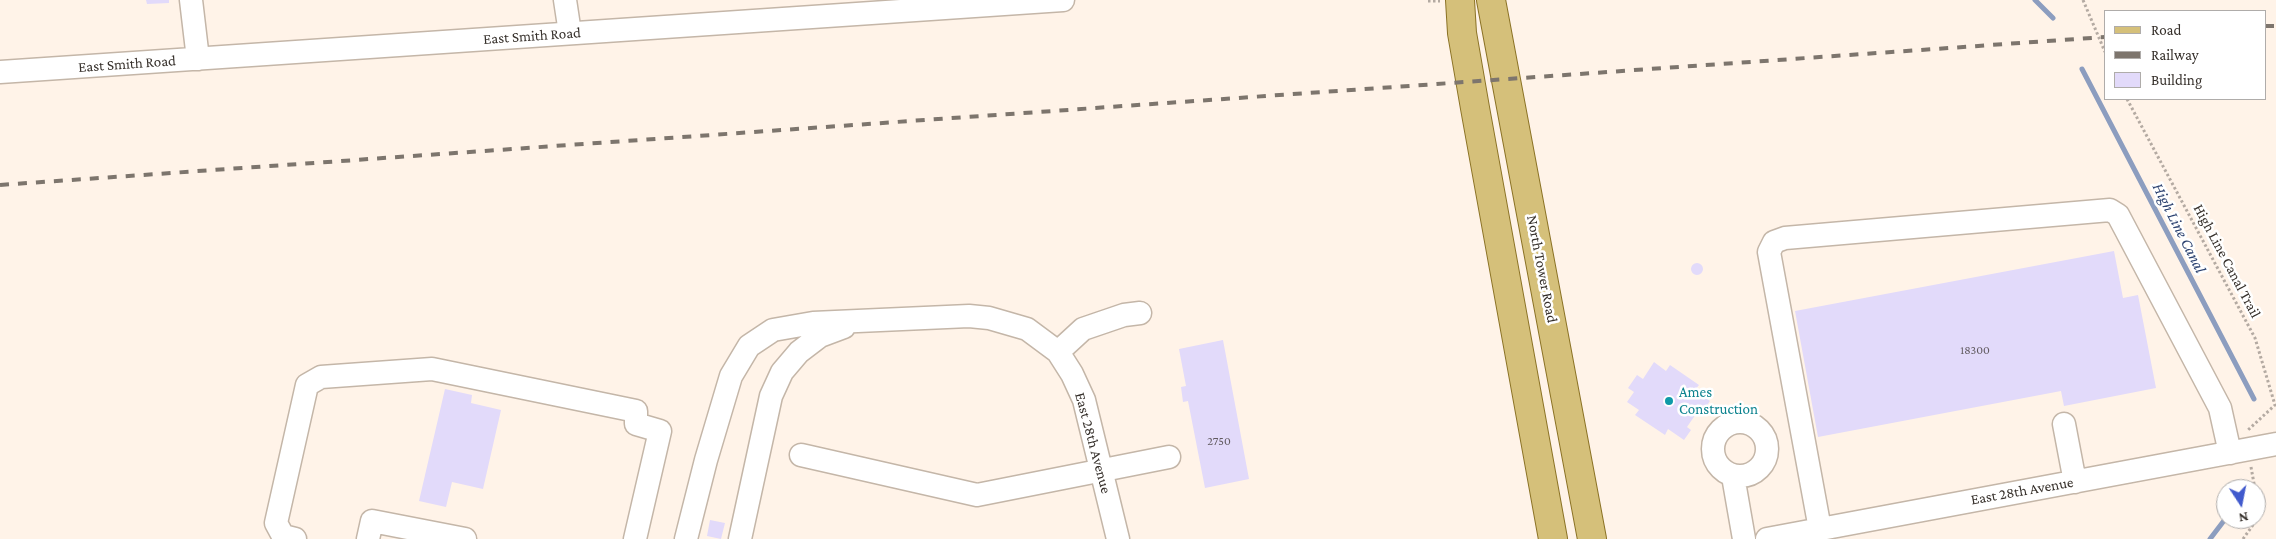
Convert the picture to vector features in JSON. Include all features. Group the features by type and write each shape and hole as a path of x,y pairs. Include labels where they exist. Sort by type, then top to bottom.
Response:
{"main road":[{"path":"1460,0 1462,33 1553,539"},
{"name":"North Tower Road","path":"1491,0 1508,78 1592,539"}],"street":[{"path":"191,0 198,59"},
{"path":"565,0 570,34"},
{"name":"East Smith Road","path":"0,72 570,34 797,8 1063,0"},
{"path":"1820,529 1769,252 1774,242 1785,238 2110,210 2118,215 2220,408 2230,453"},
{"path":"686,539 702,474 731,376 749,346 773,330 813,323 927,317 989,318 1027,329 1058,352 1083,329 1124,315 1140,313"},
{"path":"740,539 770,396 782,372 799,352 820,336 855,322"},
{"name":"East 28th Avenue","path":"1058,352 1072,374 1084,400 1118,539"},
{"path":"295,539 283,536 276,523 307,385 321,377 432,369 636,411 636,424 660,431 636,539"},
{"path":"2064,424 2075,482"},
{"name":"East 28th Avenue","path":"1767,539 2276,444"},
{"path":"801,455 977,495 1169,457"},
{"path":"1733,476 1744,539"},
{"path":"368,539 372,521 465,539"}],"path":[{"path":"2083,0 2104,50"},
{"name":"High Line Canal Trail","path":"2128,100 2255,338 2275,405 2246,432"}],"building":[{"path":"146,0 169,0 169,3 147,4"},
{"path":"2114,251 2123,298 2138,295 2156,388 2064,406 2061,391 1818,437 1795,311"},
{"path":"1697,263 1703,269 1697,275 1691,269"},
{"path":"1223,340 1249,479 1205,488 1188,401 1183,402 1181,387 1186,386 1179,349"},
{"name":"Ames Construction","path":"1654,362 1666,371 1670,365 1699,385 1695,390 1710,401 1703,411 1700,408 1687,427 1691,430 1684,440 1668,429 1665,435 1635,415 1639,410 1627,402 1634,392 1628,388 1637,375 1643,379"},
{"path":"445,389 472,395 471,403 501,410 483,489 452,482 446,507 419,501"},
{"path":"710,520 725,523 721,539 707,536"}],"waterway":[{"name":"High Line Canal","path":"2035,0 2053,18"},
{"name":"High Line Canal","path":"2082,69 2254,399"},
{"name":"High Line Canal","path":"2210,539 2218,529"}],"railway":[{"path":"2266,26 2276,26"},
{"path":"0,185 2104,37"}],"place":[{"name":"Ames Construction","path":"1669,401"}]}
